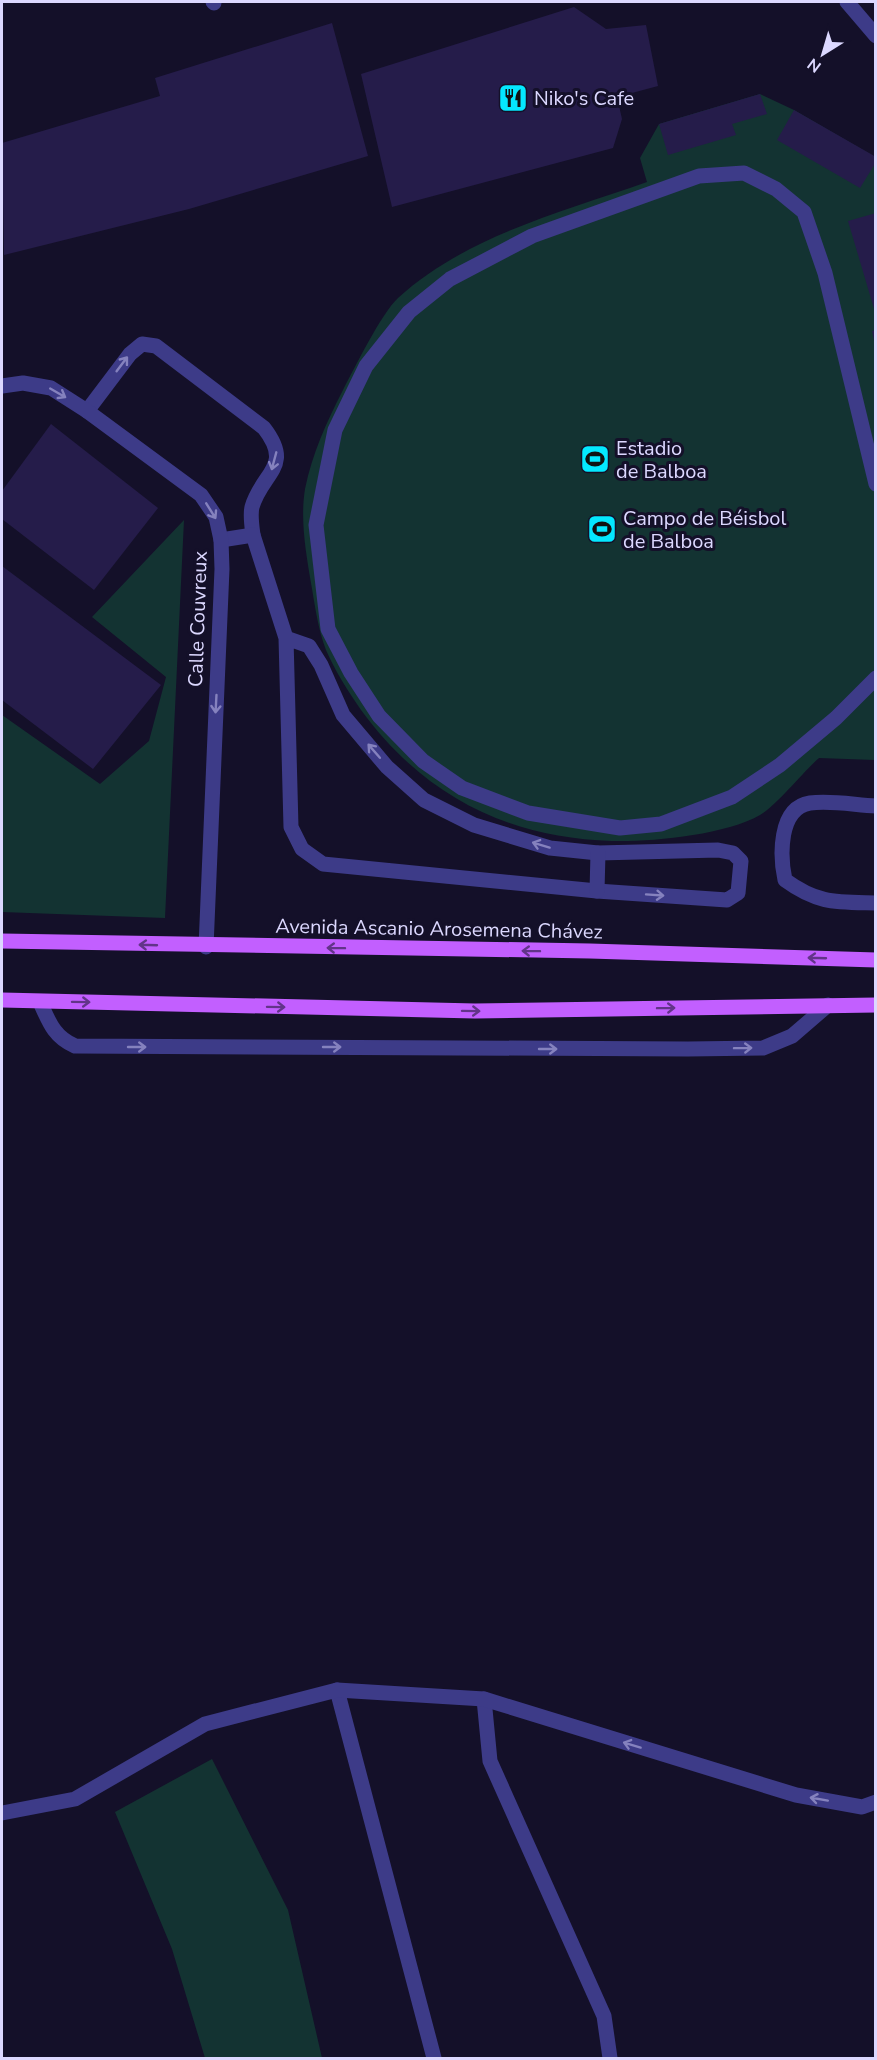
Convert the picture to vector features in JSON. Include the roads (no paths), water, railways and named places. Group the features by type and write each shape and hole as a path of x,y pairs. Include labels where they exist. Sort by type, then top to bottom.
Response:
{"main road":[{"name":"Avenida Ascanio Arosemena Chávez","path":"2,941 206,947 590,951 876,960"},
{"path":"2,1000 475,1011 876,1005"}],"street":[{"path":"847,2 876,36"},
{"path":"876,484 825,273 804,212 776,189 744,173 699,176 532,236 450,279 409,312 366,366 334,430 316,525 328,629 351,673 379,716 423,760 462,788 528,813 620,828 661,824 732,797 780,765 828,725 876,678"},
{"path":"87,411 130,354 142,344 156,346 264,428 277,444 277,462 251,509 253,536 286,638 291,827 302,849 323,864 597,891 727,900 738,893 741,861 733,853 717,850 598,853 550,848 474,825 424,800 387,767 343,715 321,665 309,646 286,638"},
{"name":"Calle Couvreux","path":"2,386 23,383 51,388 87,411 201,495 216,517 221,540 206,947"},
{"path":"221,540 253,536"},
{"path":"876,806 808,803 793,813 783,834 782,865 785,880 804,894 831,902 876,903"},
{"path":"597,891 598,853"},
{"path":"40,1002 53,1031 62,1041 75,1046 216,1047 763,1047 792,1036 828,1005"},
{"path":"337,1690 434,2058"},
{"path":"2,1814 75,1799 206,1724 337,1690 484,1699 796,1796 862,1807 876,1802"},
{"path":"484,1699 490,1761 604,2016 610,2058"}],"place":[{"name":"Niko's Cafe","path":"513,98"},
{"name":"Estadio de Balboa","path":"595,459"},
{"name":"Campo de Béisbol de Balboa","path":"602,529"}]}
